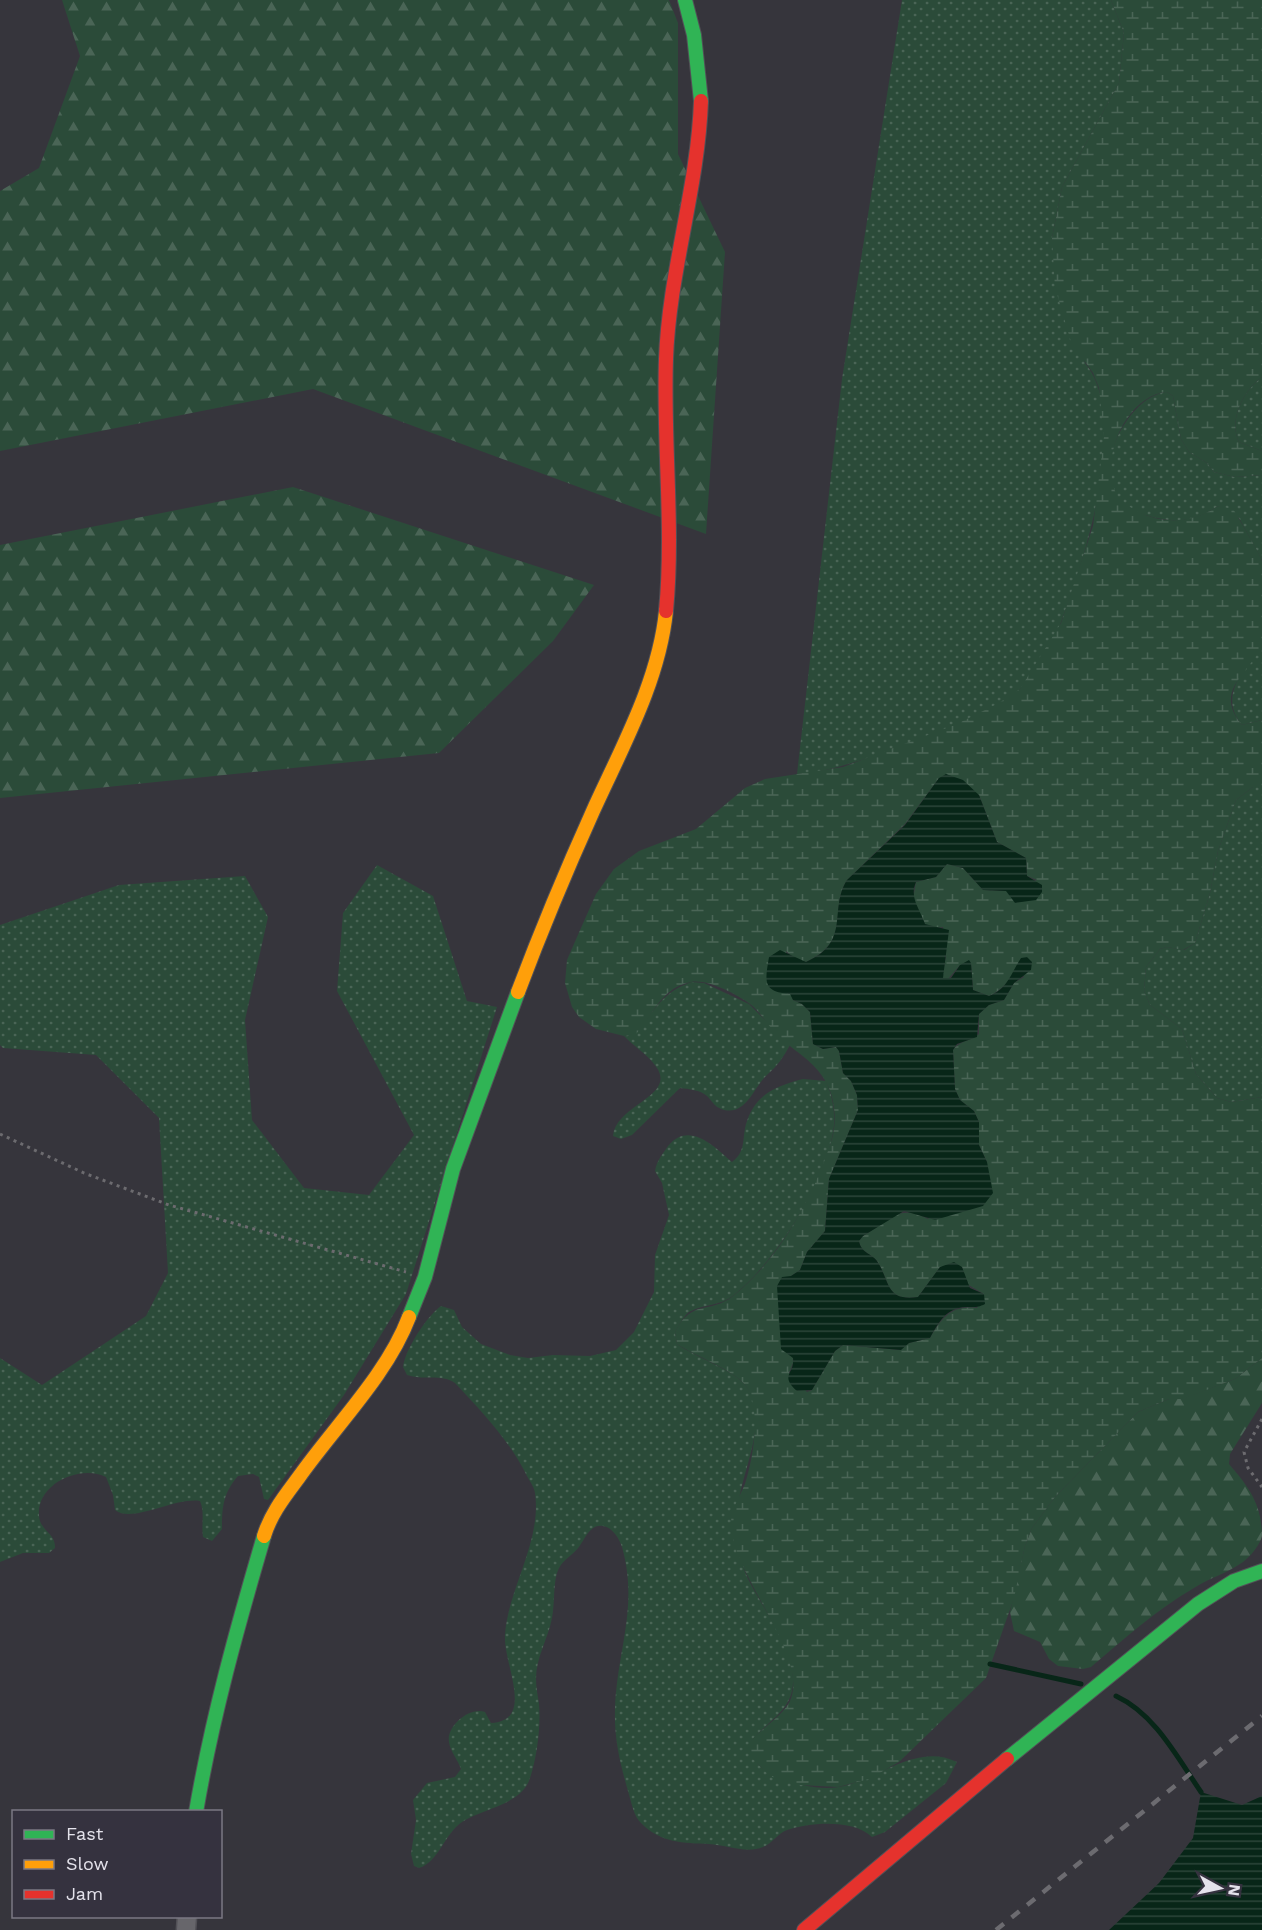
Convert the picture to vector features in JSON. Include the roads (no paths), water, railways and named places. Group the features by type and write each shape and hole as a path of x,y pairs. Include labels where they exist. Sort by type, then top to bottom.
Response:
{"street":[{"path":"196,1810 213,1720 233,1641 270,1518 322,1444 371,1383 407,1323 425,1277 453,1169 502,1030 557,891 639,710 663,640 671,559 667,350 672,288 699,149 701,93 694,35 685,0"},
{"path":"804,1930 1180,1619 1234,1581 1262,1571"}],"waterway":[{"path":"990,1664 1081,1684"},
{"path":"1116,1696 1130,1704 1154,1725 1201,1792"}],"railway":[{"path":"996,1930 1262,1716"}]}
